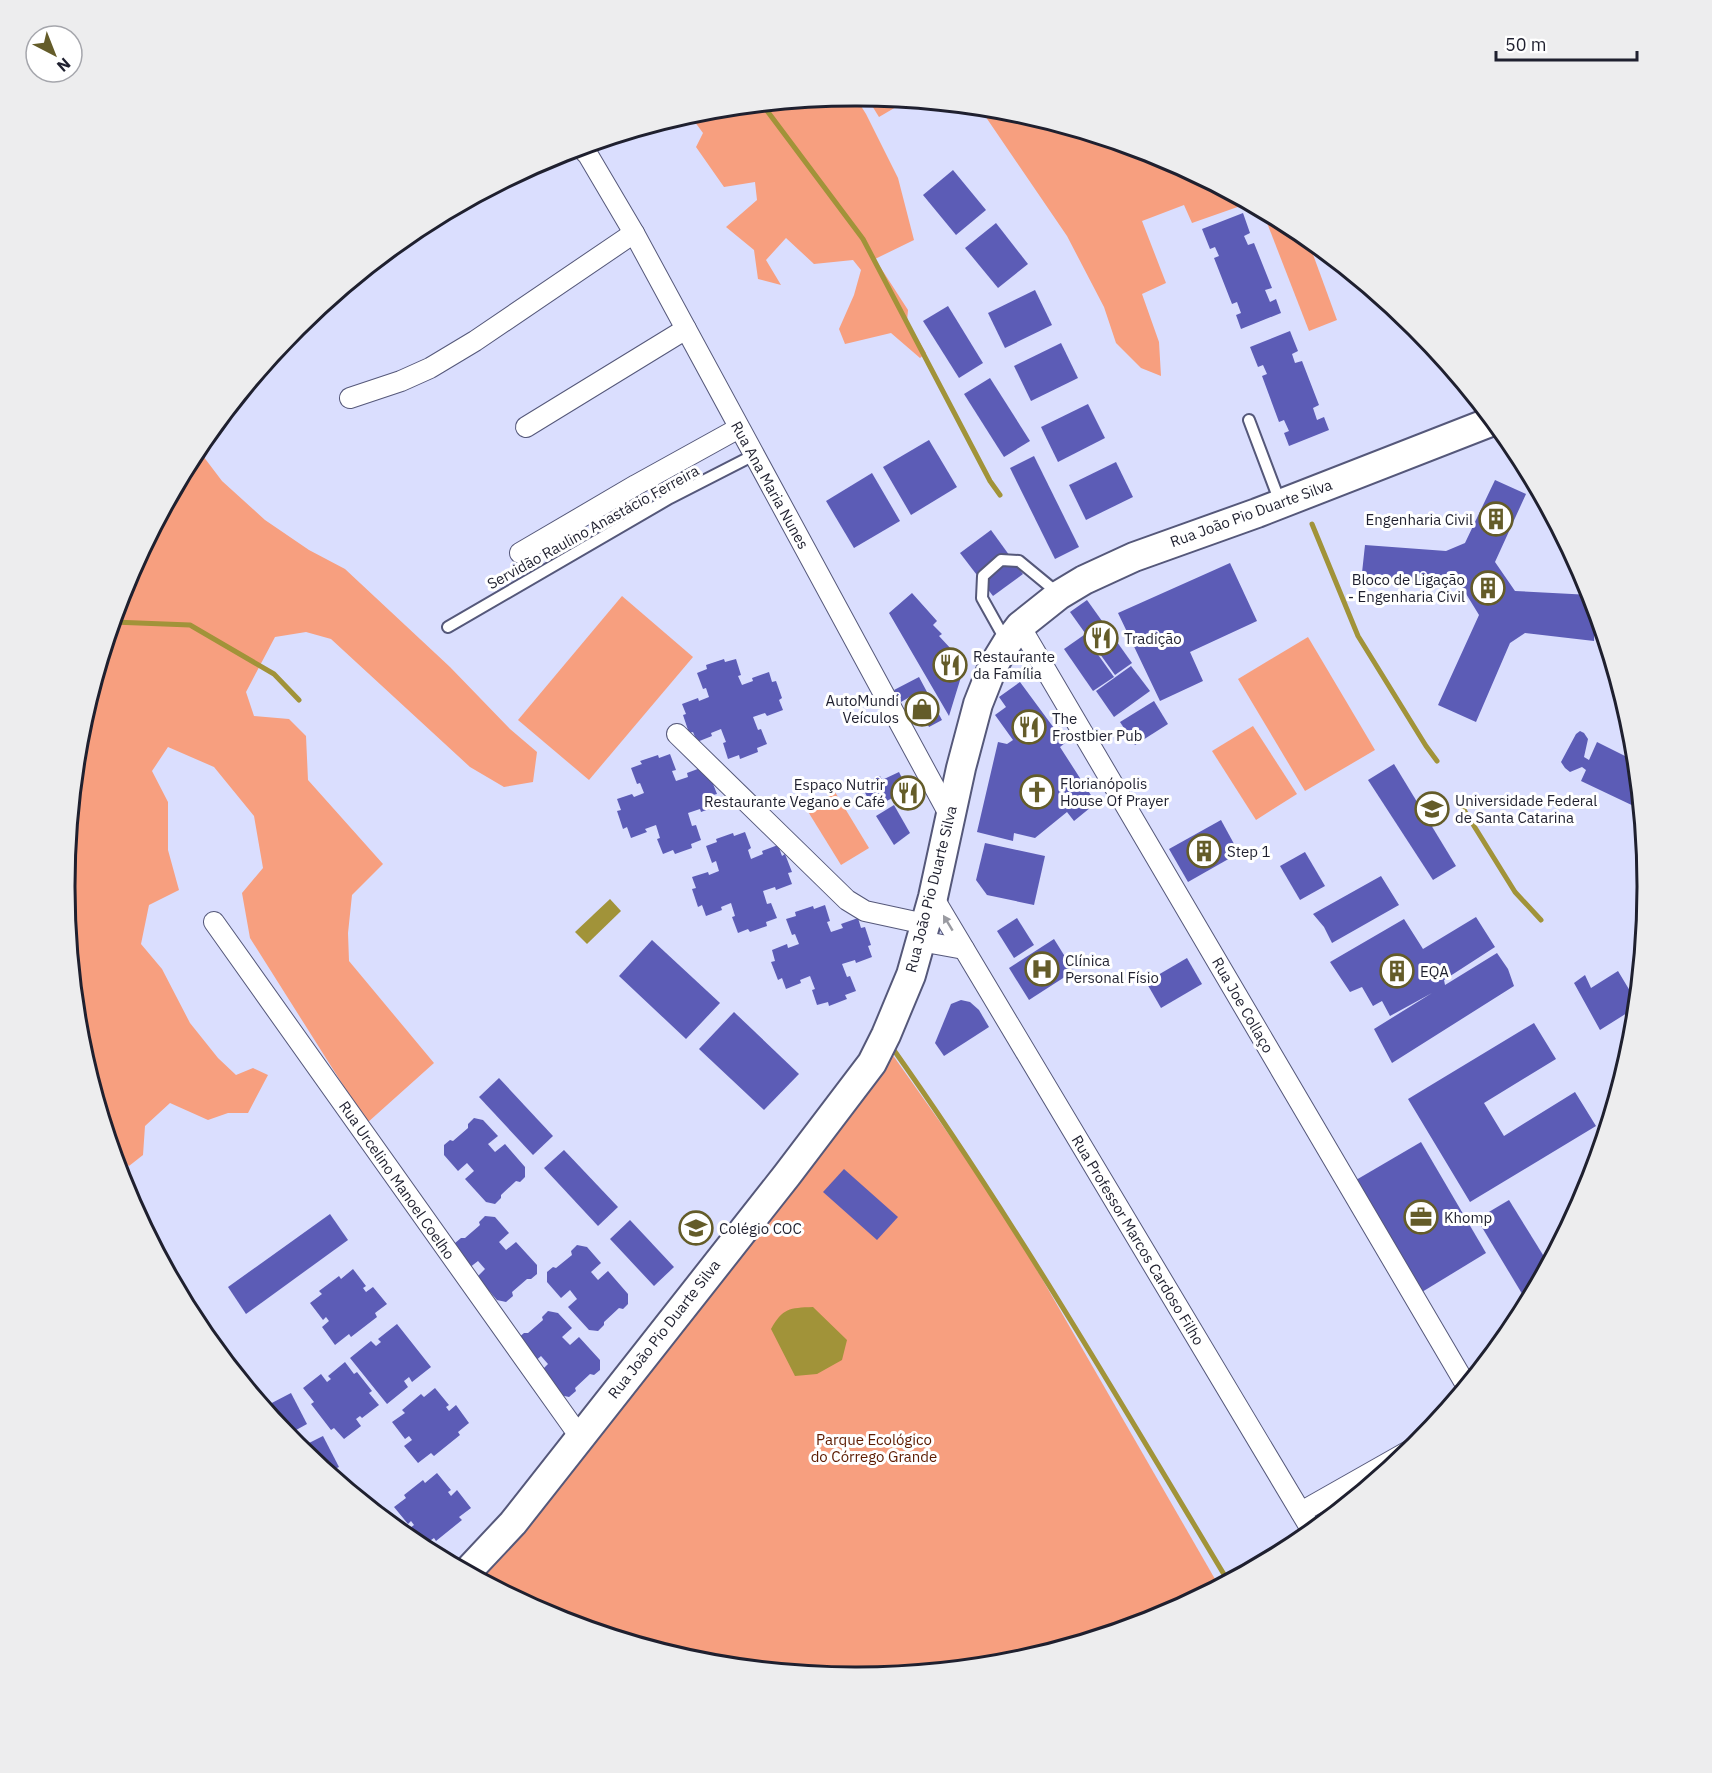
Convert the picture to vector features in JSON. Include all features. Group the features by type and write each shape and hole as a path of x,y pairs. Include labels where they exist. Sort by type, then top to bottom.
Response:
{"main road":[{"name":"Rua João Pio Duarte Silva","path":"472,1567 513,1523 787,1175 872,1063 911,975 933,897 960,768 978,704 993,666 1013,634 1059,595 1084,580 1134,557 1281,504 1485,424"}],"street":[{"name":"Rua Ana Maria Nunes","path":"586,154 634,233 950,816"},
{"path":"350,398 391,385 430,368 475,341 634,233"},
{"path":"526,427 686,329"},
{"path":"520,553 739,428"},
{"name":"Rua Joe Collaço","path":"1013,634 1462,1378"},
{"path":"677,734 847,900 865,911 964,949"},
{"name":"Rua Professor Marcos Cardoso Filho","path":"933,897 1307,1523"},
{"name":"Rua Urcelino Manoel Coelho","path":"214,922 580,1437"},
{"path":"1301,1512 1376,1469"}],"lane":[{"path":"1250,420 1281,504"},
{"name":"Servidão Raulino Anastácio Ferreira","path":"448,627 670,498 754,455"},
{"path":"1013,634 982,598 984,576 1001,560 1019,561 1059,595"}],"green space":[{"path":"860,105 898,178 914,240 875,259 908,310 907,321 926,353 920,358 891,333 845,344 839,329 854,295 861,270 853,260 814,264 786,238 766,260 781,285 758,279 754,250 726,227 757,200 755,182 724,187 696,147 703,133 696,123 754,112"},
{"path":"872,106 897,107 879,117"},
{"path":"986,117 1058,132 1107,147 1155,165 1239,206 1192,223 1184,205 1142,221 1166,283 1142,294 1159,342 1161,376 1141,368 1116,343 1104,307 1067,236"},
{"path":"1267,223 1313,254 1337,320 1309,331"},
{"path":"204,457 222,481 265,520 309,550 345,569 450,667 510,729 537,752 533,782 504,787 470,767 331,639 306,632 275,637 246,692 254,716 289,719 306,736 308,780 383,864 352,895 348,933 349,961 434,1063 367,1123 250,938 242,893 263,868 254,816 214,767 168,747 152,771 168,802 168,850 179,890 149,905 141,944 162,969 190,1023 218,1058 236,1075 253,1068 268,1075 248,1113 228,1113 208,1120 170,1103 145,1126 143,1155 129,1166 116,1138 102,1089 90,1039 82,988 75,886 82,785 90,734 116,635 134,588 156,541"},
{"path":"622,596 693,657 589,780 518,720"},
{"path":"1308,637 1375,750 1305,791 1238,679"},
{"path":"1253,726 1297,794 1256,820 1212,751"},
{"path":"835,792 869,848 841,865 807,810"},
{"name":"Parque Ecológico do Córrego Grande","path":"892,1054 1003,1211 1215,1579 1155,1608 1058,1641 958,1661 907,1666 856,1667 805,1666 754,1661 654,1641 557,1608 484,1573"}],"shaded area":[{"path":"610,899 621,911 587,944 575,932"},
{"path":"813,1307 847,1340 842,1360 817,1374 795,1376 771,1329 779,1317 788,1310"}],"building":[{"path":"953,170 986,210 956,235 923,195"},
{"path":"1243,213 1250,233 1244,236 1248,245 1254,243 1272,288 1265,290 1270,302 1276,299 1281,313 1241,329 1236,315 1241,313 1237,302 1232,304 1214,258 1219,256 1215,247 1210,249 1202,229"},
{"path":"996,223 1028,264 998,288 965,248"},
{"path":"1035,290 1052,325 1005,348 988,313"},
{"path":"948,306 983,363 959,378 923,321"},
{"path":"1290,331 1298,351 1292,354 1295,363 1302,361 1319,405 1313,408 1317,420 1324,417 1329,430 1289,446 1284,433 1289,431 1284,420 1279,422 1262,376 1267,374 1263,365 1258,367 1250,347"},
{"path":"1061,343 1078,378 1031,401 1014,366"},
{"path":"990,378 1030,441 1004,457 964,394"},
{"path":"1088,404 1105,438 1058,462 1041,427"},
{"path":"929,440 957,487 911,515 883,467"},
{"path":"1034,456 1079,547 1055,559 1010,468"},
{"path":"1116,462 1133,497 1086,520 1069,485"},
{"path":"872,473 900,521 854,548 826,501"},
{"path":"1495,480 1526,494 1495,562 1515,591 1580,594 1594,631 1594,641 1525,633 1510,643 1476,722 1438,705 1479,615 1460,584 1361,582 1365,545 1446,551 1465,543"},
{"path":"991,530 1023,574 993,596 960,553"},
{"path":"1230,563 1257,621 1190,652 1203,681 1160,701 1118,613"},
{"path":"912,593 937,621 933,625 942,634 939,636 965,664 949,716 889,613"},
{"name":"Tradição","path":"1087,600 1132,663 1115,675 1070,612"},
{"path":"1084,635 1114,677 1093,691 1064,649"},
{"path":"724,659 725,662 736,659 741,675 738,676 742,685 753,681 752,678 769,672 772,682 776,681 782,698 779,700 783,710 767,716 765,713 753,717 767,744 757,748 758,752 740,759 739,755 728,759 723,743 726,742 721,729 711,733 712,736 697,742 693,732 689,733 683,715 686,714 682,704 709,697 697,673 707,669 706,665"},
{"path":"1131,666 1150,691 1114,717 1096,691"},
{"path":"919,677 942,720 929,727 913,695 901,702 894,690"},
{"path":"1020,682 1065,743 1060,747 1096,803 1074,821 1067,812 1035,838 1014,833 1013,841 977,832 998,742 1007,744 1013,740 995,715 1006,707 999,697"},
{"path":"1154,701 1168,724 1135,745 1120,722"},
{"path":"1580,731 1588,739 1584,757 1589,760 1597,742 1625,756 1632,805 1581,781 1586,770 1582,767 1570,772 1565,768 1561,762 1576,734"},
{"path":"670,754 676,770 672,771 676,781 688,777 687,773 703,767 707,777 710,776 717,794 713,795 717,806 701,812 700,809 688,813 692,826 696,825 701,840 691,844 692,848 675,854 673,850 663,854 657,839 660,838 656,825 645,829 647,832 631,838 627,827 623,829 617,811 621,810 617,799 644,793 640,783 637,784 631,768 642,764 640,761"},
{"path":"1394,764 1456,866 1433,880 1368,780"},
{"path":"899,772 908,790 873,808 861,785 880,776 882,780"},
{"path":"894,805 910,833 894,845 876,816"},
{"name":"Step 1","path":"1221,820 1239,853 1188,882 1169,849"},
{"path":"745,832 751,848 748,850 751,859 763,854 762,851 778,845 782,856 785,854 792,872 788,873 792,884 776,890 775,887 763,891 767,904 771,903 777,918 766,922 767,926 750,932 748,929 738,933 732,917 735,916 731,903 721,907 722,910 706,916 702,905 698,907 692,889 696,888 692,877 719,871 716,861 712,863 706,846 717,842 716,839 733,833 734,836"},
{"path":"985,843 1045,856 1034,905 987,895 976,880"},
{"path":"1305,852 1325,886 1300,900 1280,866"},
{"path":"1381,876 1399,905 1332,943 1324,927 1313,914"},
{"path":"825,905 831,932 843,928 841,924 858,918 861,928 865,927 872,957 856,963 855,960 842,964 856,991 845,995 847,999 829,1006 828,1002 817,1005 812,990 815,989 810,976 800,980 801,983 786,989 782,978 778,980 771,962 775,961 772,950 787,944 788,948 799,944 795,934 792,935 786,919 796,916 795,912"},
{"path":"1476,917 1495,947 1444,980 1445,985 1497,953 1508,969 1514,986 1392,1063 1374,1029 1432,993 1390,1016 1382,1001 1373,1006 1362,987 1350,992 1330,962 1404,919 1423,949"},
{"path":"1017,918 1034,945 1014,958 997,931"},
{"name":"Clínica Personal Físio","path":"1054,939 1074,971 1029,1000 1009,968"},
{"path":"652,940 720,1003 686,1039 619,976"},
{"path":"1187,958 1202,984 1161,1008 1146,982"},
{"path":"1618,971 1630,990 1626,1014 1600,1030 1574,983 1585,975 1591,988"},
{"path":"961,1000 970,1002 979,1010 989,1027 944,1056 935,1043 951,1004"},
{"path":"734,1012 799,1074 764,1110 699,1049"},
{"path":"1534,1023 1556,1059 1484,1103 1504,1136 1575,1092 1596,1126 1470,1202 1408,1099"},
{"path":"499,1078 553,1136 533,1155 479,1097"},
{"path":"474,1118 483,1120 498,1136 488,1144 495,1152 505,1144 525,1167 525,1177 520,1182 516,1181 495,1204 486,1202 465,1179 474,1171 467,1163 458,1171 444,1155 444,1145 450,1140 453,1141 468,1128 468,1124"},
{"name":"Khomp","path":"1421,1142 1486,1253 1422,1292 1356,1180"},
{"path":"564,1150 618,1207 598,1226 544,1168"},
{"path":"844,1169 898,1217 877,1240 823,1192"},
{"path":"1509,1200 1543,1256 1522,1293 1477,1219"},
{"path":"330,1214 348,1240 246,1314 228,1287"},
{"path":"485,1216 495,1217 509,1233 499,1242 506,1250 516,1242 537,1265 537,1274 512,1292 513,1296 506,1302 497,1300 477,1277 485,1269 478,1261 469,1268 455,1253 455,1243 480,1225 479,1222"},
{"path":"630,1220 674,1267 654,1286 610,1239"},
{"path":"577,1245 587,1247 601,1263 591,1272 598,1280 608,1271 628,1294 628,1304 623,1309 619,1308 598,1331 589,1330 568,1307 577,1299 570,1290 561,1298 547,1282 547,1272 572,1255 571,1251"},
{"path":"353,1269 366,1286 363,1288 366,1292 373,1287 387,1304 375,1313 377,1317 351,1337 349,1334 335,1345 322,1327 329,1321 326,1317 323,1320 310,1303 322,1294 319,1291 339,1276 341,1279"},
{"path":"548,1311 558,1313 572,1328 562,1337 570,1345 579,1337 600,1360 600,1370 594,1375 590,1374 569,1397 560,1395 540,1372 548,1364 541,1356 532,1364 518,1338 543,1320 542,1317"},
{"path":"397,1324 431,1367 412,1382 409,1377 404,1381 408,1387 387,1404 350,1358 371,1341 376,1346 381,1342 378,1339"},
{"path":"345,1362 354,1374 357,1372 372,1391 369,1393 379,1405 362,1418 360,1416 356,1419 361,1426 344,1439 334,1428 331,1430 311,1404 314,1402 303,1388 321,1374 327,1382 331,1379 328,1376"},
{"path":"435,1388 449,1405 446,1407 449,1411 456,1405 469,1423 458,1432 460,1435 434,1456 431,1453 418,1463 404,1446 412,1440 409,1436 405,1439 392,1422 405,1413 402,1410 421,1394 424,1397"},
{"path":"291,1393 307,1424 296,1430 271,1403"},
{"path":"323,1436 339,1467 335,1469 308,1443"},
{"path":"437,1473 451,1490 448,1492 451,1496 457,1490 471,1508 459,1517 462,1520 436,1541 434,1538 430,1541 411,1528 414,1525 411,1521 408,1524 394,1507 406,1498 404,1495 423,1480 425,1483"}],"waterway":[{"path":"767,111 863,239 990,481 1000,495"},
{"path":"1312,524 1358,636 1437,761"},
{"path":"121,622 190,625 274,674 299,700"},
{"path":"1461,805 1515,892 1541,920"},
{"path":"891,1046 1023,1243 1224,1575"}],"place":[{"name":"Engenharia Civil","path":"1496,519"},
{"name":"Bloco de Ligação - Engenharia Civil","path":"1488,588"},
{"name":"Tradição","path":"1101,638"},
{"name":"Restaurante da Família","path":"950,665"},
{"name":"AutoMundi Veículos","path":"922,709"},
{"name":"The Frostbier Pub","path":"1029,727"},
{"name":"Florianópolis House Of Prayer","path":"1037,792"},
{"name":"Espaço Nutrir Restaurante Vegano e Café","path":"908,793"},
{"name":"Universidade Federal de Santa Catarina","path":"1432,809"},
{"name":"Step 1","path":"1204,851"},
{"name":"Clínica Personal Físio","path":"1042,969"},
{"name":"EQA","path":"1397,971"},
{"name":"Khomp","path":"1421,1217"},
{"name":"Colégio COC","path":"696,1228"}]}
